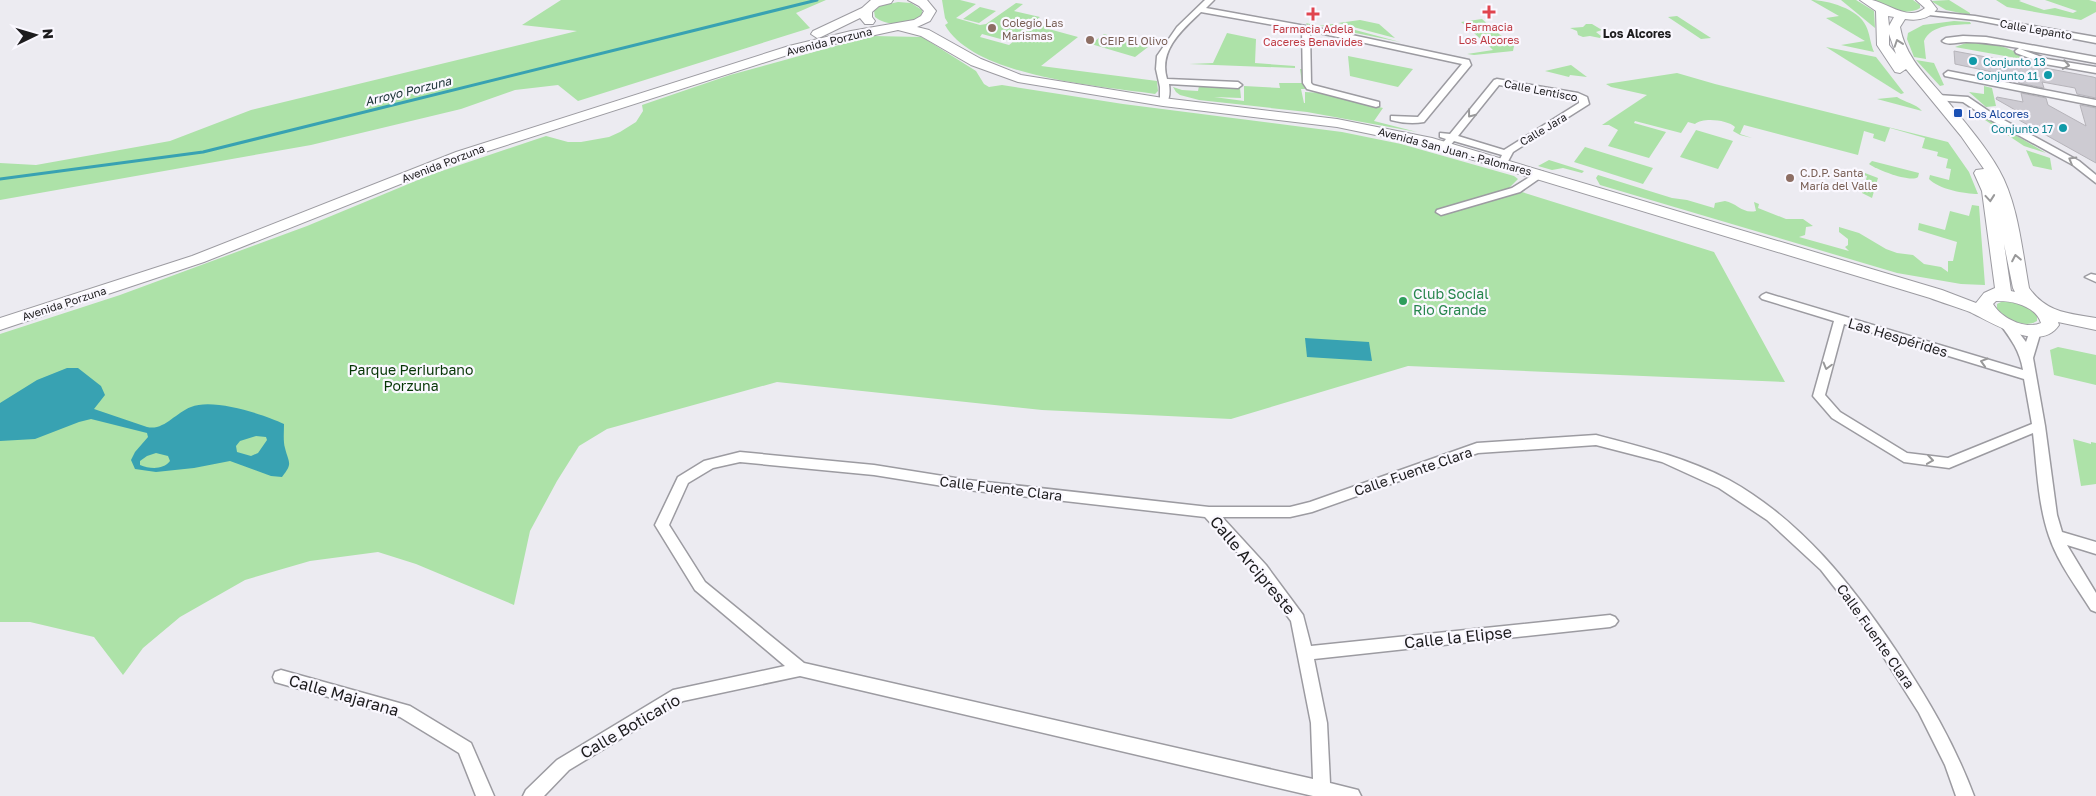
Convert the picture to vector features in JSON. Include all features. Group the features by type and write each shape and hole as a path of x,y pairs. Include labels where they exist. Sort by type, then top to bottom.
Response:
{"street":[{"name":"Avenida Porzuna","path":"0,317 199,251 428,160 522,127 789,45 869,6 887,0"},
{"path":"914,0 929,7 938,34 947,44"},
{"path":"1163,102 1166,92 1160,60 1172,38 1210,0"},
{"path":"1865,1 1882,10 1914,16 1925,4"},
{"name":"Calle Lepanto","path":"1925,4 1975,18 2096,40"},
{"name":"Avenida San Juan - Palomares","path":"869,6 866,18 869,21 880,26 897,27 925,33 984,66 1018,78 1163,102 1337,123 1447,139 1505,158 1539,174 1869,274"},
{"name":"Avenida Porzuna","path":"0,324 198,259 470,152 793,50 851,35 918,23 929,7"},
{"path":"1200,9 1466,62 1467,65 1421,120 1414,122 1394,118"},
{"path":"1882,10 1883,44 1910,82 1957,138 1980,170 1990,191 1990,209 2003,290 1996,296 1986,300 1984,304 1986,309 2018,338 2027,358 2039,426 2050,515 2056,536 2072,569 2096,606"},
{"path":"1902,15 1894,27 1896,40 1904,58 1936,94 1991,169 2002,190 2021,288 2044,323 2096,333"},
{"path":"1301,65 1303,28"},
{"path":"1303,28 1307,83 1310,87 1376,104"},
{"path":"1946,41 1963,38 1986,40 2096,70"},
{"path":"1986,40 1997,38 2032,53 2096,60"},
{"path":"1948,74 2096,103"},
{"path":"1164,81 1238,85"},
{"name":"Calle Lentisco","path":"1447,139 1497,82 1575,95 1584,100"},
{"path":"1936,94 1956,91"},
{"path":"1936,94 1966,99 1990,116 2080,166 2096,180"},
{"name":"Calle Jara","path":"1505,158 1584,104 1584,100"},
{"path":"1441,212 1516,190 1539,174"},
{"path":"1869,274 1936,289 2015,297 2031,303"},
{"path":"1869,274 1956,301 2001,321 2096,324"},
{"name":"Las Hespérides","path":"1766,297 2030,376"},
{"path":"1840,319 1819,396 1836,415 1904,457 1949,463 2039,426"},
{"path":"2027,358 2044,323"},
{"name":"Calle Fuente Clara","path":"1352,796 1322,792 800,669 700,586 662,525 683,480 709,464 740,458 781,460 874,470 968,485 1209,512 1290,512 1312,507 1477,448 1531,442 1596,440 1666,458 1724,484 1772,516 1826,566 1865,616 1925,708 1953,763 1965,796"},
{"name":"Calle Arcipreste","path":"1209,512 1261,569 1298,619 1319,723 1322,792"},
{"path":"2056,536 2096,548"},
{"name":"Calle la Elipse","path":"1306,653 1610,621"},
{"name":"Calle Boticario","path":"532,796 564,765 679,695 800,669"},
{"name":"Calle Majarana","path":"281,677 404,711 466,748 485,796"}],"green space":[{"path":"561,0 826,0 796,13 810,28 578,101 558,85 515,90 461,109 311,145 0,200 0,163 36,165 170,141 251,110 577,31 522,25"},
{"path":"942,0 960,0 976,4 956,18 980,25 986,24 1016,3 1023,4 1014,11 1040,17 1008,41 982,34 980,37 1009,45 1036,24 1078,37 1041,66 1157,81 1158,91 1155,94 1040,76 1010,68 982,57 960,43 945,25 948,23 945,18"},
{"path":"1811,0 1834,4 1857,15 1866,26 1874,52 1841,45 1865,41 1826,18 1839,16"},
{"path":"1841,0 1856,0 1874,11 1875,28"},
{"path":"1874,0 1913,0 1920,5 1920,8 1909,12 1896,11 1878,4"},
{"path":"1949,0 1970,13 1970,15 1946,10 1931,1"},
{"path":"1996,0 2021,0 2019,1 2044,10 2055,8 2073,13 2077,11 2045,0 2089,0 2096,2 2096,12 2081,20 2007,7"},
{"path":"898,2 911,3 922,10 922,15 911,21 898,24 886,22 875,17 874,11 880,6"},
{"path":"980,7 996,11 979,23 963,19"},
{"path":"1677,16 1711,38 1701,39 1668,17"},
{"path":"1482,19 1493,29 1472,31 1461,22"},
{"path":"1360,20 1379,24 1395,38 1338,23"},
{"path":"1954,21 1970,22 1971,24 1951,25 1932,31 1924,41 1926,59 1914,57 1907,39 1908,33 1923,25"},
{"path":"1306,23 1318,26 1333,24 1400,42 1321,26 1319,28 1308,26"},
{"path":"1586,24 1592,24 1602,30 1596,32 1601,36 1600,38 1583,37 1578,35 1577,31 1570,28 1583,27"},
{"path":"1495,31 1507,40 1485,43 1474,33"},
{"path":"1227,33 1256,39 1255,63 1295,66 1295,68 1189,64 1213,63"},
{"path":"1104,34 1148,47 1135,57 1091,44"},
{"name":"Parque Periurbano Porzuna","path":"872,36 922,37 976,71 984,84 989,87 1002,85 1123,104 1342,132 1401,144 1514,176 1518,179 1509,188 1714,252 1785,382 1408,366 1231,419 1042,410 777,382 607,429 579,446 557,481 530,531 514,605 416,564 378,552 310,561 245,580 180,617 143,648 123,675 94,637 30,622 0,622 0,334 120,295 307,226 430,175 546,136 568,142 581,142 609,137 636,122 643,111 642,105 730,75"},
{"path":"1509,42 1514,46 1513,51 1467,54 1493,50 1488,45"},
{"path":"1969,42 1985,43 2007,48 2027,60 1955,47"},
{"path":"1826,47 1876,57 1904,93 1901,94"},
{"path":"1348,56 1413,69 1398,87 1350,76"},
{"path":"1916,60 1934,63 1944,85 1940,86"},
{"path":"1571,65 1587,77 1570,75 1569,77 1545,71"},
{"path":"1300,69 1304,69 1305,89 1301,89 1304,103 1305,92 1324,93 1383,108 1374,121 1417,132 1307,112 1199,100 1180,95 1173,87 1182,90 1198,91 1199,86 1240,88 1241,98 1214,97 1244,101 1244,86 1280,88 1279,83 1302,83"},
{"path":"1677,73 1948,142 1969,172 1978,194 1952,190 1933,183 1929,179 1930,175 1949,180 1951,169 1946,168 1948,159 1937,156 1938,152 1922,148 1925,138 1890,128 1885,142 1873,138 1874,134 1864,131 1858,155 1744,125 1740,134 1752,138 1740,135 1733,131 1735,127 1732,125 1715,120 1695,124 1688,122 1681,133 1635,121 1634,123 1666,132 1649,158 1608,146 1618,130 1609,125 1602,125 1647,95 1611,87 1606,84"},
{"path":"1984,86 1992,88 1996,106 1986,107 1969,92 1984,94"},
{"path":"1897,97 1916,106 1922,111 1877,99"},
{"path":"1979,116 1983,116 2046,153 2024,146"},
{"path":"1696,130 1733,141 1718,169 1680,157"},
{"path":"1585,147 1653,168 1643,184 1574,162"},
{"path":"2026,150 2050,158 2052,170 2033,166"},
{"path":"1549,160 1584,171 1582,173 1563,168 1552,170 1538,166"},
{"path":"1872,161 1919,173 1918,177 1902,177 1886,172 1869,164"},
{"path":"1852,170 1878,178 1872,198 1862,193 1867,176 1852,172"},
{"path":"1598,175 1672,198 1687,200 1714,208 1715,203 1725,201 1751,212 1756,211 1754,202 1759,204 1758,208 1786,219 1803,219 1813,226 1806,227 1805,235 1799,237 1849,251 1845,247 1848,245 1848,239 1839,232 1839,227 1859,233 1886,249 1897,253 1913,255 1924,264 1941,267 1948,272 1948,261 1953,261 1957,242 1918,230 1919,223 1945,230 1950,211 1969,216 1972,205 1979,206 1985,285 1961,284 1897,273 1600,185 1596,178"},
{"path":"2003,301 2018,303 2030,309 2037,315 2037,321 2027,324 2016,322 1997,309 1997,304"},
{"path":"2058,347 2096,355 2096,385 2054,375 2050,350"},
{"path":"2073,439 2091,444 2091,442 2096,443 2096,484 2081,486"}],"water":[{"path":"1305,338 1369,342 1372,361 1307,357"},
{"path":"67,368 78,368 101,386 105,395 94,409 153,428 164,424 191,407 200,405 212,404 238,408 264,416 284,424 284,442 289,461 288,469 282,477 271,476 230,461 194,468 156,472 135,469 131,460 135,452 148,437 147,433 91,419 35,439 0,441 0,403 37,380","holes":["256,436 266,437 267,440 258,453 251,456 237,452 236,446 240,441","156,453 168,456 170,461 164,466 156,468 140,465 140,461"]}],"building":[{"path":"1954,51 2093,77 2096,78 2096,98 2077,94 2075,88 2042,82 2044,88 2019,83 2018,80 2011,76 1955,64"},
{"path":"2021,93 2046,98 2048,105 2086,126 2080,105 2096,108 2096,163 2019,120 2021,120 2015,117 2024,115 1996,99 1997,97 2023,102"}],"waterway":[{"name":"Arroyo Porzuna","path":"0,179 203,152 817,0"}],"place":[{"name":"Farmacia Los Alcores","path":"1489,12"},
{"name":"Farmacia Adela Caceres Benavides","path":"1313,14"},
{"name":"Colegio Las Marismas","path":"992,28"},
{"name":"CEIP El Olivo","path":"1090,40"},
{"name":"Conjunto 13","path":"1973,61"},
{"name":"Conjunto 11","path":"2048,75"},
{"name":"Los Alcores","path":"1958,113"},
{"name":"Conjunto 17","path":"2063,128"},
{"name":"C.D.P. Santa María del Valle","path":"1790,178"},
{"name":"Club Social Rio Grande","path":"1403,301"}],"district":[{"name":"Los Alcores","path":"1637,33"}]}
